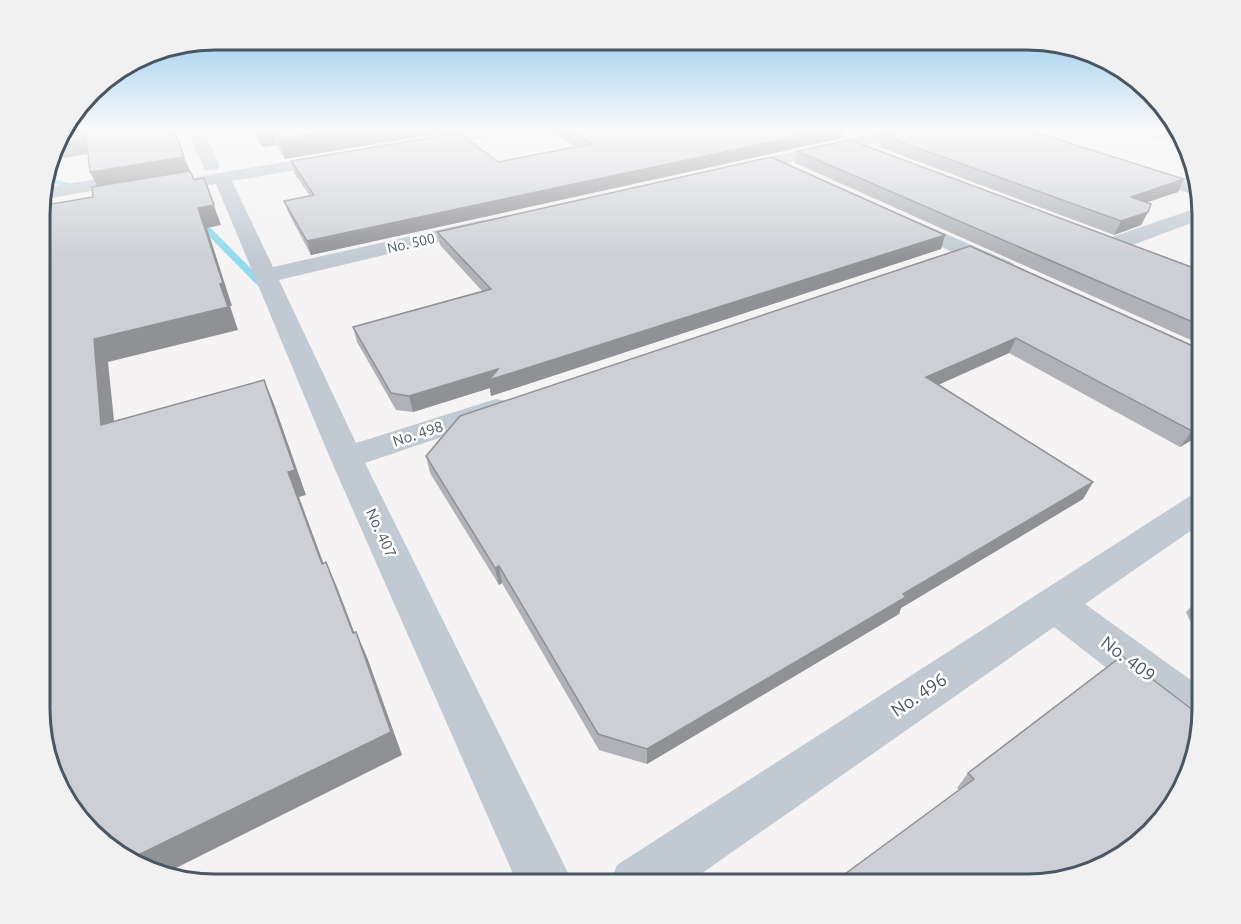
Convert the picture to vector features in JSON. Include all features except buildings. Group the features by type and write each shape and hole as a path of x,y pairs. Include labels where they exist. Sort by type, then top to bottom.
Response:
{"street":[{"path":"202,174 207,173"},
{"path":"798,173 804,176"},
{"path":"1141,173 1189,188"},
{"name":"No. 407","path":"202,174 265,276 346,458 541,874"},
{"path":"50,207 154,182 51,193"},
{"path":"880,211 1021,275"},
{"path":"1114,244 1191,216"},
{"name":"No. 500","path":"265,276 507,221"},
{"path":"1092,235 1136,252"},
{"path":"934,262 967,250"},
{"name":"No. 498","path":"346,458 519,400"},
{"name":"No. 496","path":"653,874 1191,512"},
{"name":"No. 409","path":"1054,604 1191,707"}],"waterway":[{"path":"53,181 81,188"},
{"path":"196,218 266,289"}]}
